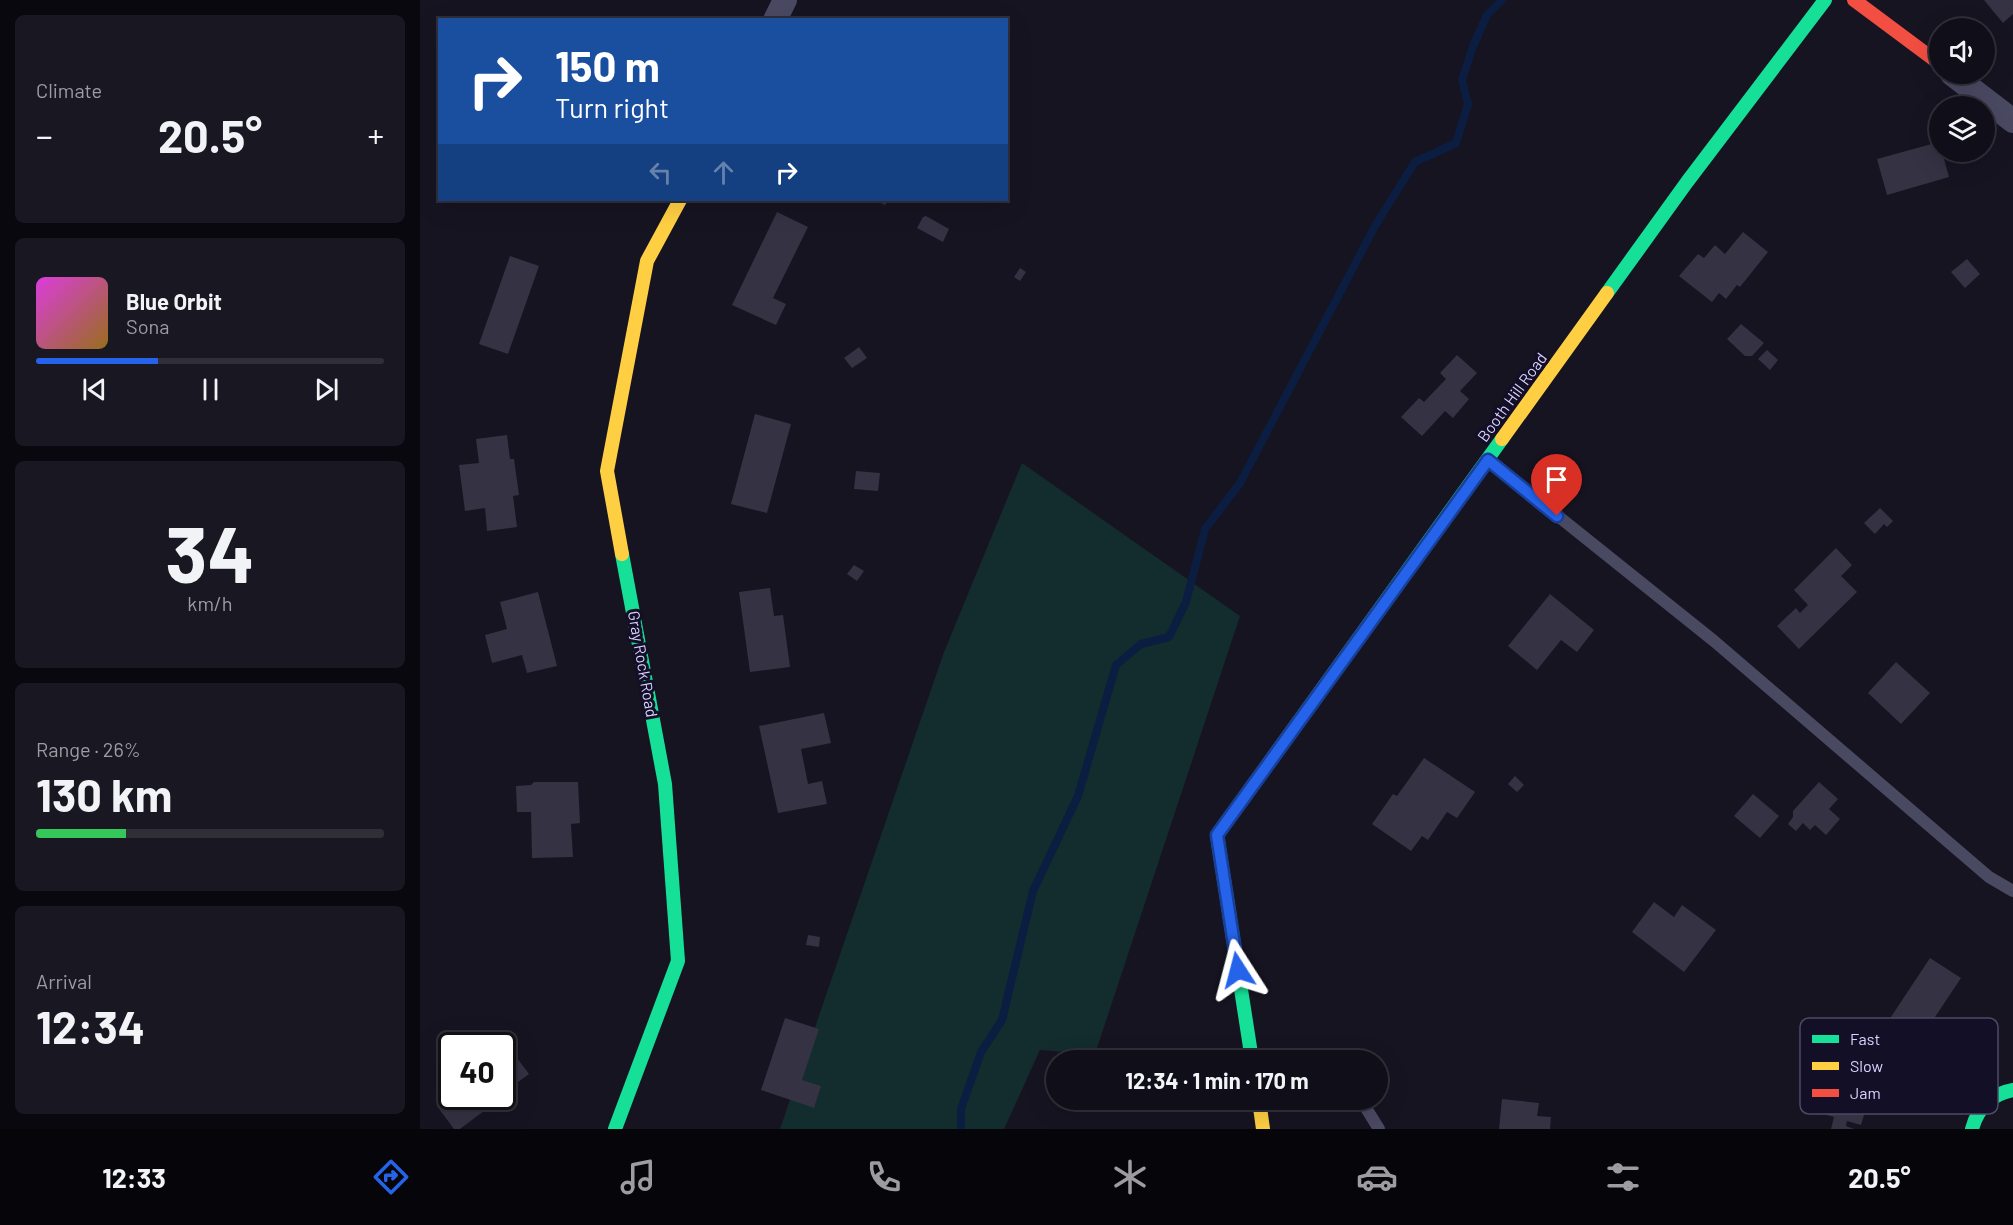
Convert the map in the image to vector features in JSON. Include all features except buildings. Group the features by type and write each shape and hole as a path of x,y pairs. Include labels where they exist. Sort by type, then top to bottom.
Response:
{"street":[{"path":"776,18 785,0"},
{"name":"Booth Hill Road","path":"1254,1050 1217,835 1687,182 1825,0"},
{"path":"1854,0 1929,56"},
{"path":"1965,84 2013,121"},
{"name":"Gray Rock Road","path":"615,1129 678,961 665,784 607,471 647,261 679,201"},
{"path":"1998,1093 2013,1090"},
{"path":"1260,1110 1263,1129"},
{"path":"1972,1129 1978,1114"}],"lane":[{"path":"1488,460 1714,641 1989,877 2013,891"},
{"path":"1367,1110 1379,1129"}],"green space":[{"path":"1022,463 1240,616 1096,1050 1040,1050 1004,1129 780,1129 944,652"}],"waterway":[{"path":"961,1129 961,1109 981,1052 1002,1020 1033,891 1078,796 1116,665 1141,644 1169,637 1186,602 1205,529 1240,483 1375,226 1415,162 1456,143 1468,104 1462,80 1473,46 1487,15 1502,0"}],"traffic: fast":[{"path":"1607,293 1687,182 1825,0"},
{"path":"1250,1050 1217,835 1502,439"},
{"path":"615,1129 678,961 665,784 622,554"},
{"path":"1998,1095 2013,1090"},
{"path":"1972,1129 1978,1114"}],"traffic: slow":[{"path":"622,554 607,471 647,261 679,201"},
{"path":"1502,439 1607,293"},
{"path":"1260,1110 1263,1129"}],"traffic: jam":[{"path":"1854,0 1929,56"}],"route":[{"path":"1238,970 1217,835 1488,460 1557,516"}]}
